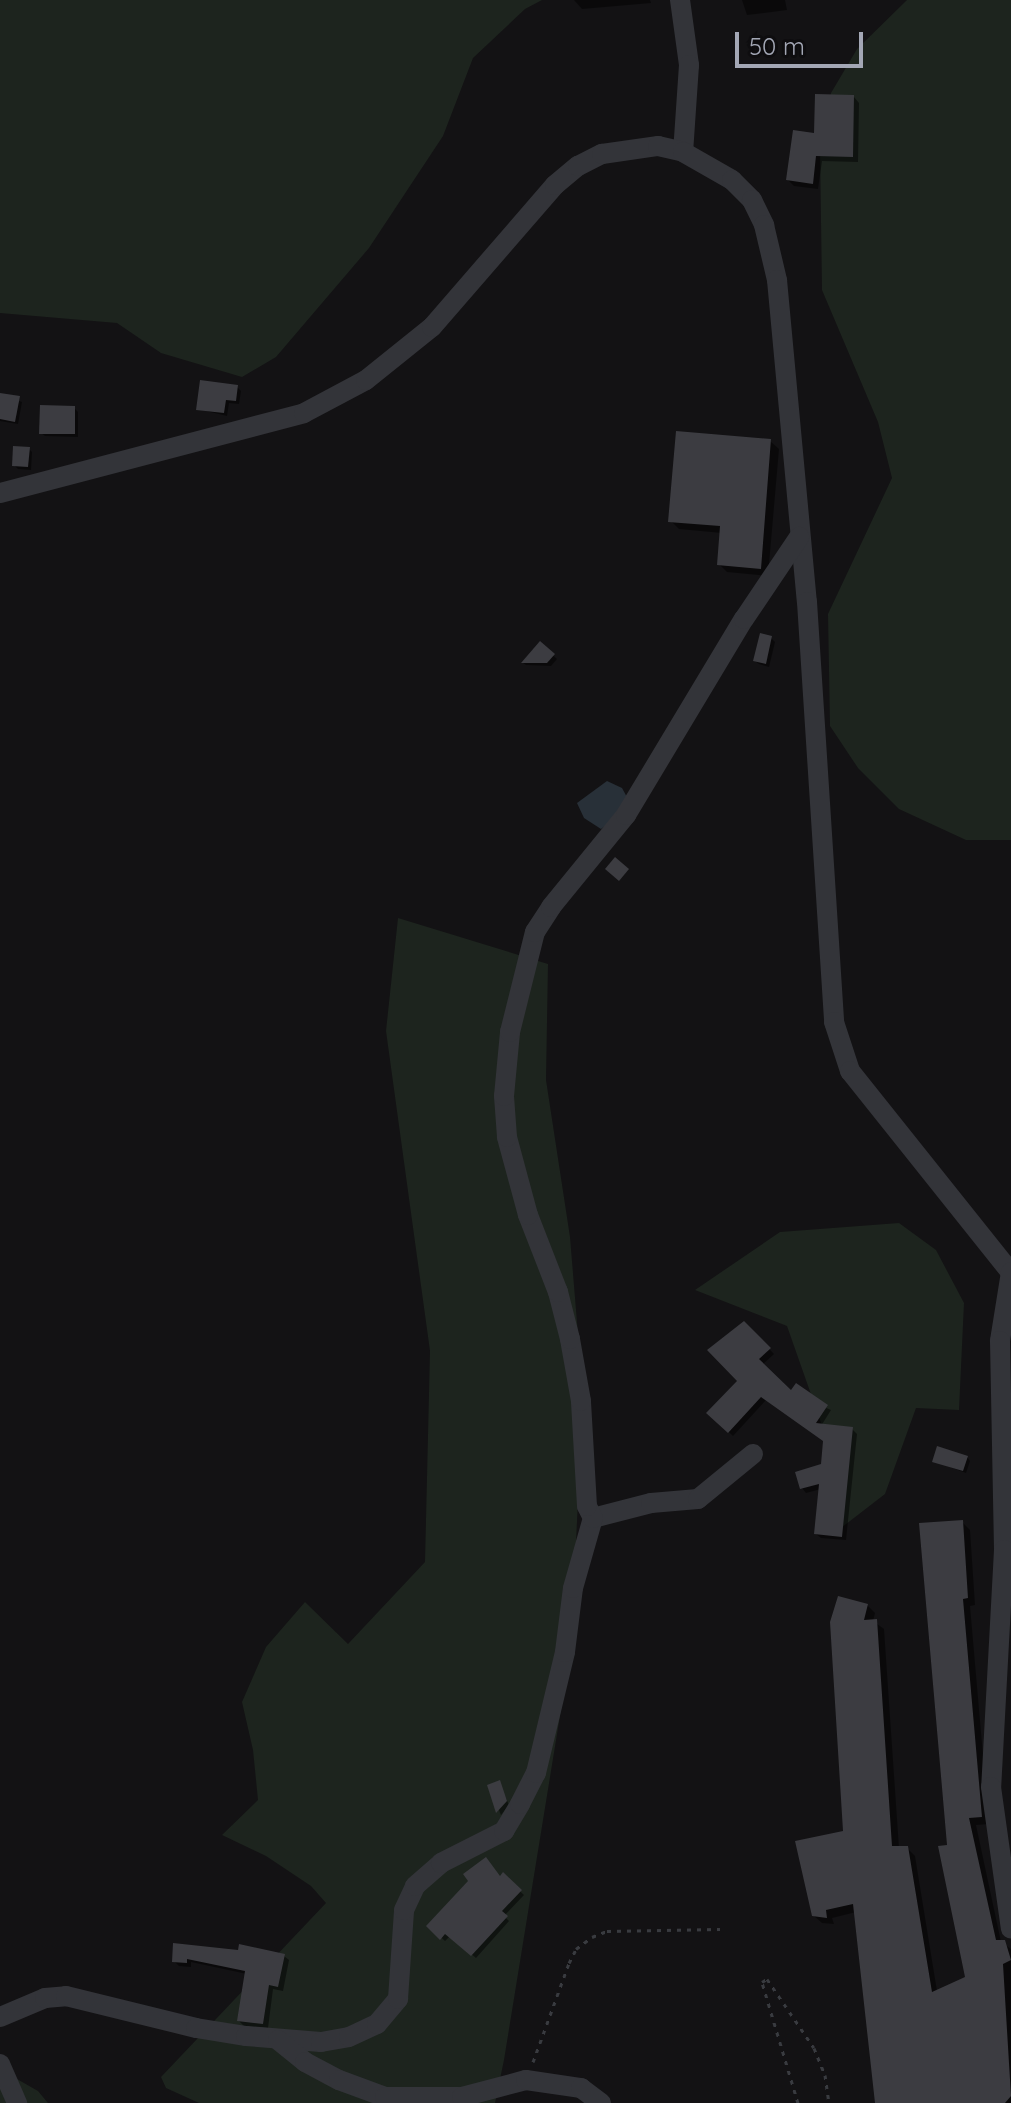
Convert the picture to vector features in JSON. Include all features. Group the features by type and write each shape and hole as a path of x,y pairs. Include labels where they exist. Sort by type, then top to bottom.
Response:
{"street":[{"path":"680,0 689,65 683,152"},
{"path":"0,493 304,413 366,380 432,327 555,185 578,166 602,154 658,146 683,152 732,180 752,200 764,225 777,280 819,768 834,1022 850,1071 1011,1272 1000,1341 1004,1550 991,1787 1011,1929"},
{"path":"0,2017 45,1998 66,1996 196,2028 278,2040 321,2042 349,2037 377,2024 398,1999 404,1910 415,1886 441,1863 504,1831 536,1773 565,1652 573,1588 593,1518 587,1506 581,1401 570,1339 558,1292 528,1215 507,1137 504,1096 510,1032 535,932 551,907 626,815 744,619 799,537"},
{"path":"593,1518 651,1503 698,1499 753,1454"},
{"path":"278,2040 305,2062 339,2080 385,2097 462,2097 526,2080 581,2088 601,2103"},
{"path":"0,2064 17,2103"}],"path":[{"path":"526,2080 576,1949 607,1931 720,1929"},
{"path":"798,2103 762,1982 767,1979 814,2048 825,2075 829,2103"}],"shaded area":[{"path":"0,0 542,0 525,9 473,58 443,136 369,248 276,357 242,377 161,353 117,323 0,313"},
{"path":"907,0 1011,0 1011,840 966,840 899,809 858,768 830,726 828,614 892,478 878,422 822,290 820,150 831,93 857,49"},
{"path":"607,781 622,788 628,799 613,820 601,829 584,818 577,803"},
{"path":"398,918 548,964 546,1080 570,1237 583,1395 571,1648 504,2060 495,2103 199,2103 166,2088 161,2077 326,1903 311,1886 266,1856 222,1835 258,1800 253,1750 242,1702 266,1647 305,1602 348,1644 425,1562 430,1351 386,1031"},
{"path":"899,1223 936,1250 964,1303 959,1410 916,1408 885,1494 841,1528 840,1477 787,1326 695,1290 780,1232"},
{"path":"0,2059 17,2079 38,2091 48,2103 0,2103"}],"building":[{"path":"815,94 854,95 853,157 816,156 813,184 786,180 793,130 814,133"},
{"path":"200,380 238,385 236,401 226,400 224,413 196,410"},
{"path":"0,393 20,396 15,422 0,419"},
{"path":"40,405 75,406 75,434 39,434"},
{"path":"676,431 771,439 761,569 717,565 720,526 668,522"},
{"path":"13,446 30,447 28,467 12,466"},
{"path":"760,633 772,636 766,664 753,661"},
{"path":"540,641 555,654 547,663 521,663"},
{"path":"615,857 629,869 619,881 605,869"},
{"path":"744,1321 771,1348 759,1359 791,1390 796,1383 828,1405 816,1423 853,1427 842,1537 814,1534 819,1484 800,1489 795,1472 821,1464 823,1441 761,1397 728,1433 706,1413 737,1381 707,1350"},
{"path":"937,1446 968,1456 963,1471 932,1462"},
{"path":"963,1520 968,1598 963,1599 982,1817 969,1818 996,1940 1005,1940 1011,1960 1003,1964 1011,2096 1005,2103 875,2103 853,1904 826,1910 827,1918 812,1916 795,1841 843,1831 830,1622 838,1596 868,1604 864,1620 877,1619 892,1846 908,1846 932,1992 965,1977 938,1846 947,1845 919,1523"},
{"path":"500,1780 507,1801 496,1813 487,1785"},
{"path":"486,1857 500,1876 503,1872 522,1890 502,1911 508,1916 471,1956 445,1934 440,1940 426,1926 468,1881 463,1874"},
{"path":"173,1943 238,1950 239,1944 285,1954 278,1987 269,1985 263,2024 237,2021 245,1971 187,1959 187,1963 172,1962"}]}
